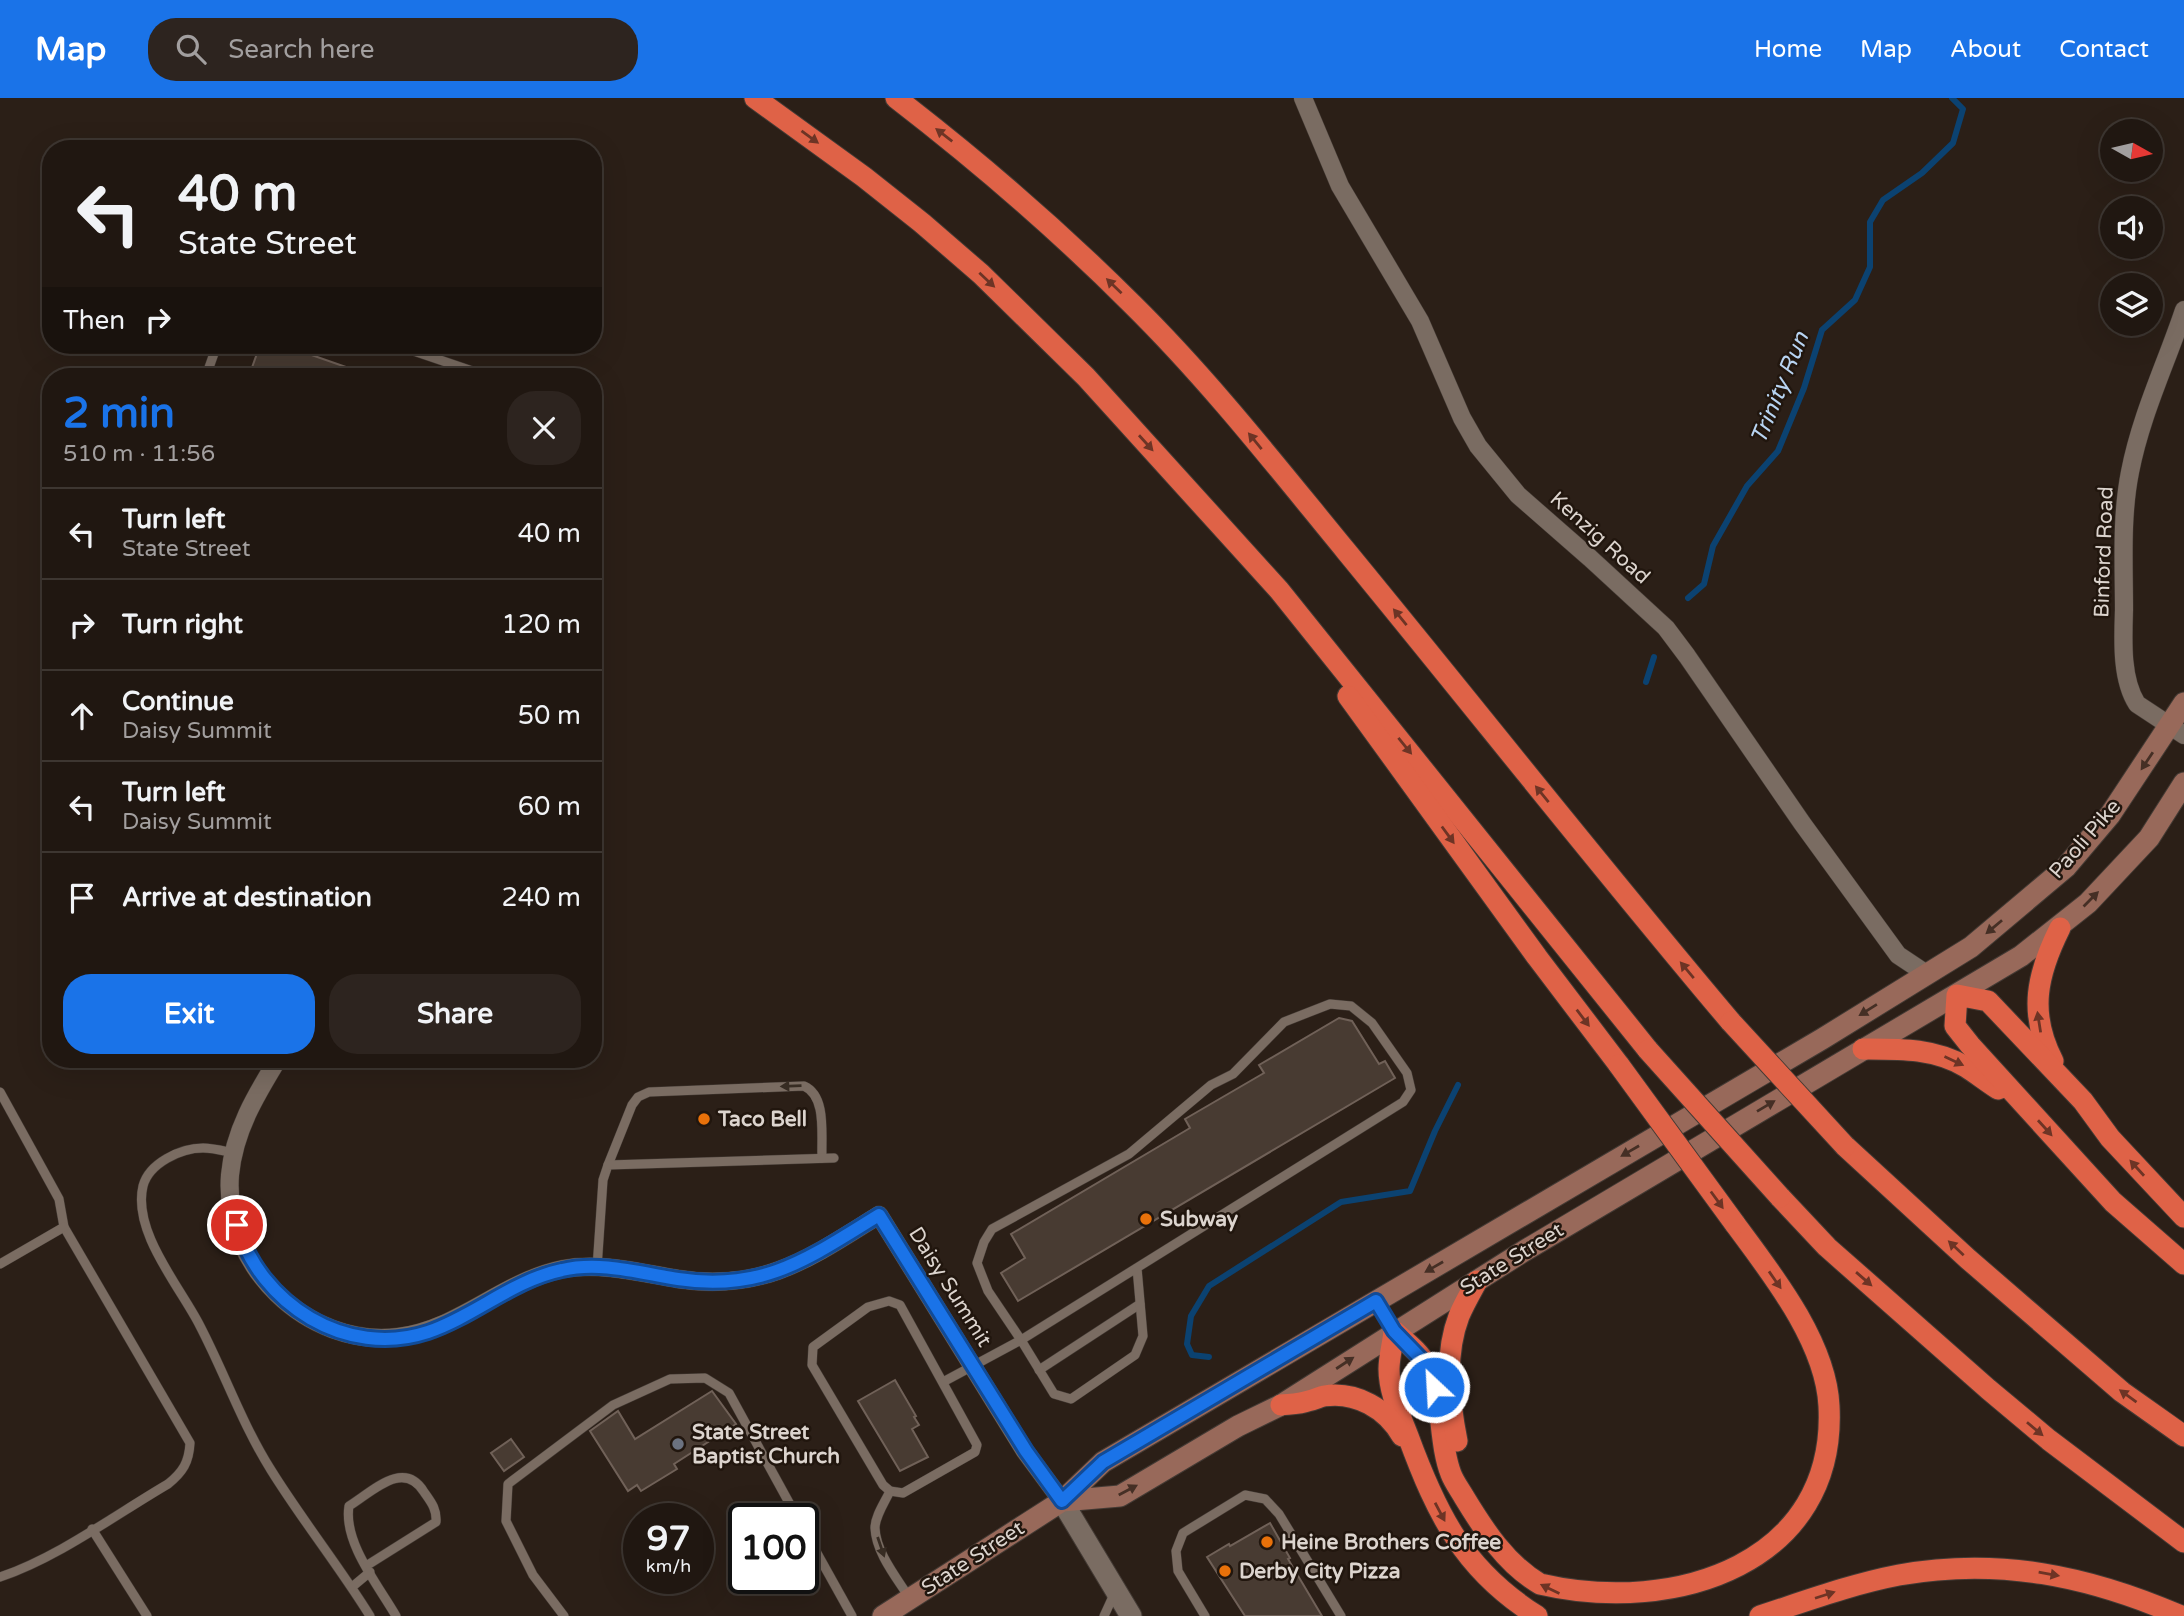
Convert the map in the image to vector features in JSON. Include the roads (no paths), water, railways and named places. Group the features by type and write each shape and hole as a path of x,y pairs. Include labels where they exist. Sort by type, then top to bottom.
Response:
{"highway":[{"path":"755,98 864,177 981,274 1086,377 1288,601 1648,1050 1827,1247 1987,1389 2184,1542"},
{"path":"896,98 958,146 1042,218 1134,306 1189,364 1731,1022 1845,1146 2122,1392 2184,1436"},
{"path":"1236,541 1537,957 1779,1284 1803,1325 1820,1364 1829,1404 1828,1443 1821,1481 1805,1516 1783,1548 1755,1573 1723,1593 1687,1605"},
{"path":"2060,928 2038,988 2039,1027 2057,1068 2110,1138 2184,1217"},
{"path":"2083,1101 1988,1001 1957,995 1955,1026 2113,1202 2184,1264"},
{"path":"1863,1049 1905,1049 1940,1055 1965,1066 1991,1085 2019,1099"},
{"path":"1467,1502 1449,1378 1450,1355 1460,1314 1477,1281"},
{"path":"1394,1331 1389,1369 1392,1394 1423,1479"},
{"path":"1394,1331 1427,1365 1434,1387 1451,1475 1486,1533 1502,1551 1539,1583 1574,1600 1611,1610 1651,1612"},
{"path":"1281,1405 1307,1402 1323,1396 1343,1396 1375,1406 1397,1427 1440,1513 1459,1544 1482,1573 1509,1598 1537,1616"},
{"path":"1760,1616 1855,1585 1899,1575 1992,1567 2041,1572 2090,1582 2139,1598 2181,1616"}],"main road":[{"name":"Paoli Pike","path":"1925,973 1971,947 2066,867 2177,730 2184,703"},
{"name":"Paoli Pike","path":"1957,995 2021,956 2060,928 2088,903 2149,838 2184,783"},
{"path":"1925,973 1957,995"},
{"name":"State Street","path":"883,1616 1062,1501 1103,1462 1822,1038 1925,973"},
{"name":"State Street","path":"1062,1501 1120,1496 1238,1426 1281,1405 1524,1251 1957,995"},
{"path":"1376,1301 1394,1331"}],"street":[{"name":"Kenzig Road","path":"1303,98 1340,186 1420,321 1462,418 1478,446 1518,495 1666,628 1802,823 1898,954 1925,973"},
{"name":"Binford Road","path":"2177,730 2137,704 2128,687 2123,623 2125,500 2142,423 2184,310"},
{"name":"Daisy Summit","path":"273,1068 239,1129 230,1175 232,1209 241,1241 254,1268 274,1293 303,1315 332,1329 364,1337 395,1338 427,1332 471,1312 525,1282 564,1269 628,1269 678,1279 713,1282 756,1279 785,1269 879,1215 973,1366"},
{"path":"973,1366 1026,1451 1062,1501 1132,1616"}],"lane":[{"path":"422,354 464,368"},
{"path":"943,1382 1021,1339 1403,1102 1411,1090 1407,1073 1372,1023 1351,1006 1329,1004 1284,1022 1233,1074 1211,1085 1129,1154 992,1229 977,1263 988,1291 1021,1339 1054,1394 1071,1399 1135,1355 1143,1336 1137,1268"},
{"path":"597,1268 603,1180 632,1105 638,1097 649,1092 804,1086 812,1089 819,1099 822,1158"},
{"path":"0,1092 59,1199 64,1227 190,1443 189,1459 180,1474 24,1569 0,1577"},
{"path":"234,1153 202,1148 171,1156 157,1167 142,1187 146,1228 200,1326 252,1437 296,1509 370,1616"},
{"path":"608,1165 834,1158"},
{"path":"0,1264 64,1227"},
{"path":"889,1301 900,1305 943,1382 977,1445 975,1452 903,1493 890,1491 883,1485 812,1365 813,1347 868,1307 889,1301"},
{"path":"1039,1370 1140,1304"},
{"path":"564,1616 533,1575 506,1521 508,1484 613,1405 670,1379 705,1378 729,1393 789,1503"},
{"path":"352,1587 368,1569 436,1522 437,1512 418,1481 406,1475 396,1477 349,1506 346,1519 354,1545 368,1569 396,1616"},
{"path":"890,1491 875,1526 879,1546 909,1599"},
{"path":"1205,1616 1178,1571 1176,1551 1183,1533 1245,1495 1265,1499 1279,1514 1341,1616"},
{"path":"92,1529 147,1616"},
{"path":"819,1557 852,1616"},
{"path":"1104,1616 1116,1590"}],"waterway":[{"name":"Trinity Run","path":"1688,598 1704,584 1713,546 1747,486 1778,451 1804,388 1822,330 1855,300 1870,267 1870,222 1883,200 1922,173 1953,143 1963,109 1952,98"},
{"name":"Trinity Run","path":"1646,682 1654,657"},
{"name":"Trinity Run","path":"1209,1357 1192,1355 1187,1344 1191,1316 1209,1286 1341,1202 1410,1191 1458,1085"}],"place":[{"name":"Taco Bell","path":"704,1119"},
{"name":"Subway","path":"1146,1219"},
{"name":"State Street Baptist Church","path":"678,1444"},
{"name":"Heine Brothers Coffee","path":"1267,1542"},
{"name":"Derby City Pizza","path":"1225,1571"}]}
